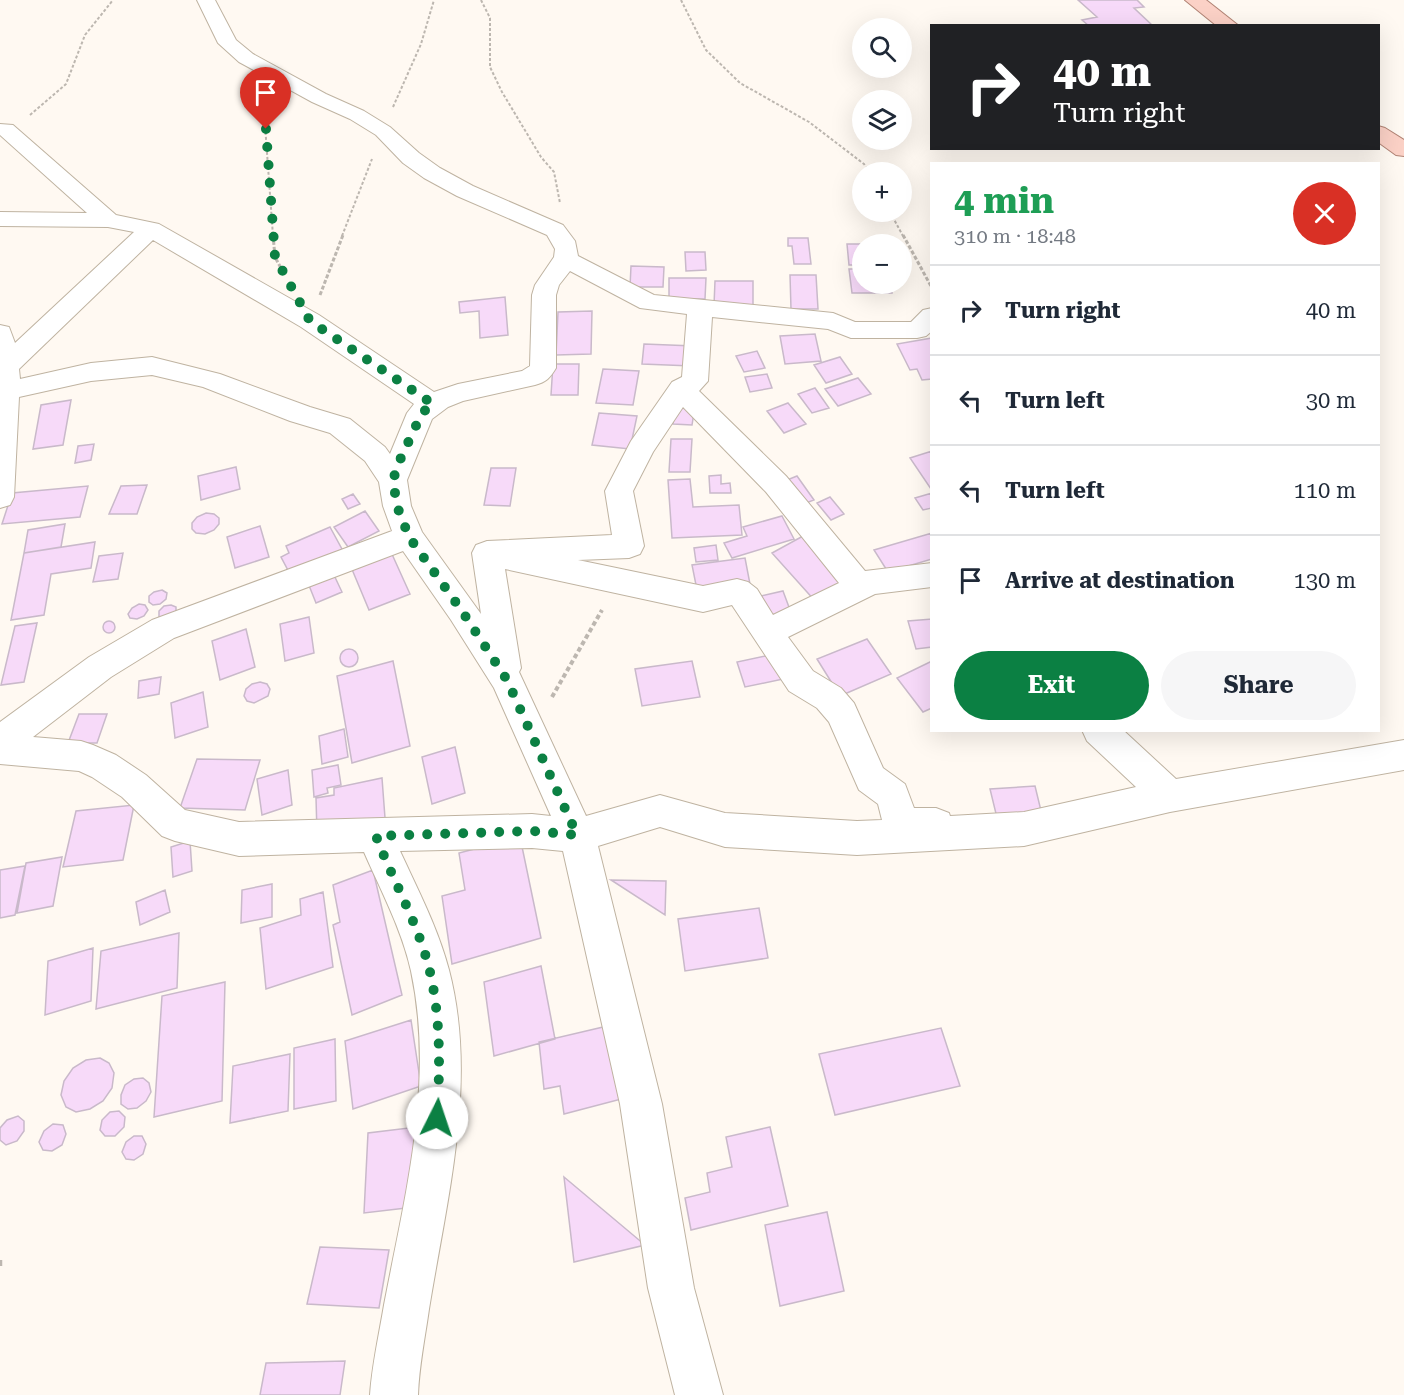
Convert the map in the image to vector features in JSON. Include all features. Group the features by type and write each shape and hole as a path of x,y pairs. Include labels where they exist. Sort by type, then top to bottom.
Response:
{"main road":[{"path":"1194,0 1227,24"},
{"path":"1380,133 1404,150"}],"street":[{"path":"206,0 228,43 246,58 319,98 357,115 383,131 432,173 456,187 555,230 564,239 568,251 566,259 546,284 543,368 537,375 458,393 433,404 422,413 393,480"},
{"path":"2,133 108,220"},
{"path":"0,219 108,220 151,229 310,321 433,404"},
{"path":"0,497 4,476 3,358 151,229"},
{"path":"566,259 649,302 832,321 851,330 917,330 930,318"},
{"path":"487,553 629,546 619,490 641,448 681,389 695,381 700,309"},
{"path":"3,358 92,372 152,366 211,380 300,414 340,426 375,454 393,480 397,506 409,537 462,611 507,680 577,835 641,1104 671,1288 699,1395"},
{"path":"681,389 776,484 861,588"},
{"path":"0,742 100,667 163,629 409,537"},
{"path":"487,553 703,598 737,591 746,598 788,665 801,681 829,698 842,713 871,779 893,795 901,824 1024,829"},
{"path":"487,553 507,680"},
{"path":"768,632 870,582 930,574"},
{"path":"1101,732 1170,796"},
{"path":"0,749 81,756 104,766 134,786 175,824 239,839 532,831 577,835 660,811 725,830 857,838 1024,829 1170,796 1404,755"},
{"path":"376,836 416,929 430,972 439,1031 435,1155 414,1266 394,1395"}],"path":[{"path":"2,133 40,110 48,99 68,83 82,42 95,19 113,0"},
{"path":"481,0 490,18 490,67 502,92 541,157 554,172 560,200 555,230"},
{"path":"681,0 706,50 740,82 809,122 861,162"},
{"path":"279,76 262,86 275,257 310,321"},
{"path":"896,222 930,284"},
{"path":"532,732 619,581"},
{"path":"0,1260 0,1270"}],"building":[{"path":"1078,0 1137,0 1144,7 1134,8 1151,24 1087,24 1082,20 1097,17"},
{"path":"788,238 808,238 811,264 794,264 792,246 788,246"},
{"path":"847,244 852,244 852,265 849,265"},
{"path":"685,252 705,252 706,270 686,271"},
{"path":"631,266 664,267 663,287 630,287"},
{"path":"849,269 852,269 852,293"},
{"path":"790,275 816,275 818,309 791,309"},
{"path":"669,278 706,278 705,299 669,299"},
{"path":"715,281 753,281 753,306 714,305"},
{"path":"505,297 508,335 480,338 479,311 460,313 459,302"},
{"path":"592,311 591,354 556,355 558,312"},
{"path":"815,334 821,361 785,364 780,336"},
{"path":"930,338 930,379 922,380 917,369 910,370 897,344"},
{"path":"644,344 694,346 692,366 642,364"},
{"path":"757,351 765,368 744,372 736,356"},
{"path":"840,357 852,374 826,383 814,365"},
{"path":"553,364 579,364 578,395 551,395"},
{"path":"603,369 639,371 633,405 596,403"},
{"path":"767,374 772,388 750,392 745,377"},
{"path":"858,378 871,394 838,406 825,389"},
{"path":"815,388 829,408 812,413 798,394"},
{"path":"71,400 63,445 33,449 41,405"},
{"path":"788,403 806,424 784,433 767,411"},
{"path":"676,404 695,406 692,425 673,424"},
{"path":"599,413 637,416 630,449 592,445"},
{"path":"671,439 692,439 690,472 669,472"},
{"path":"94,444 91,460 75,463 78,446"},
{"path":"930,452 930,488 910,458"},
{"path":"236,467 240,489 201,500 198,476"},
{"path":"491,468 516,468 510,506 484,505"},
{"path":"721,475 721,484 730,483 731,493 710,493 709,476"},
{"path":"797,476 814,500 798,506 782,482"},
{"path":"690,479 693,507 739,505 742,535 672,538 668,480"},
{"path":"147,485 137,514 109,514 121,486"},
{"path":"88,486 80,517 2,524 12,493"},
{"path":"353,494 360,504 348,509 342,499"},
{"path":"930,494 930,508 923,510 915,498"},
{"path":"830,497 844,514 831,520 817,503"},
{"path":"365,511 379,531 348,547 334,527"},
{"path":"206,513 214,514 219,518 219,524 214,530 205,534 196,533 192,529 192,523 197,517"},
{"path":"782,516 794,539 732,558 724,543 747,536 743,527"},
{"path":"65,524 61,547 24,553 28,530"},
{"path":"260,526 269,557 235,568 227,537"},
{"path":"330,527 343,551 290,574 281,557 289,553 286,546"},
{"path":"930,534 930,560 888,572 874,550"},
{"path":"803,536 847,584 816,602 772,553"},
{"path":"95,542 91,568 51,574 44,615 11,620 24,553"},
{"path":"716,545 718,560 696,562 694,548"},
{"path":"391,552 410,594 369,610 351,567"},
{"path":"123,553 118,579 93,582 99,556"},
{"path":"745,558 750,584 697,590 692,565"},
{"path":"333,573 342,592 316,603 308,583"},
{"path":"162,590 167,593 166,599 160,604 153,605 149,602 149,596"},
{"path":"783,591 793,618 766,623 757,597"},
{"path":"139,604 145,605 148,610 144,616 137,619 130,618 128,614"},
{"path":"164,606 176,607 176,612 165,618 159,617 159,611"},
{"path":"309,617 314,653 285,661 280,624"},
{"path":"930,619 930,647 916,649 908,621"},
{"path":"111,621 115,627 111,633 107,633 103,625"},
{"path":"37,623 24,682 1,685 15,626"},
{"path":"246,629 255,667 220,680 212,641"},
{"path":"867,639 891,674 840,696 817,659"},
{"path":"349,649 355,652 358,658 355,664 349,667 343,664 340,658 343,652"},
{"path":"779,653 788,678 745,687 737,662"},
{"path":"393,661 410,746 352,763 337,676"},
{"path":"692,661 700,697 642,706 635,669"},
{"path":"930,662 930,709 923,712 897,678"},
{"path":"161,677 159,694 138,698 139,681"},
{"path":"260,682 267,684 270,689 268,696 254,703 247,701 244,696 246,689"},
{"path":"203,692 208,727 175,738 171,703"},
{"path":"79,714 107,714 97,743 68,743"},
{"path":"344,729 348,757 322,764 319,736"},
{"path":"455,747 465,793 432,804 422,757"},
{"path":"197,759 260,760 245,810 180,808"},
{"path":"338,765 341,785 327,788 328,793 314,797 312,770"},
{"path":"288,770 292,805 262,815 257,779"},
{"path":"382,778 385,818 317,833 316,798 334,795 334,788"},
{"path":"1035,786 1043,819 998,822 990,789"},
{"path":"134,805 123,860 63,867 76,811"},
{"path":"520,837 541,938 452,964 442,896 465,890 459,853"},
{"path":"190,841 192,871 173,877 171,847"},
{"path":"62,857 53,906 17,913 26,863"},
{"path":"25,866 15,915 0,918 0,870"},
{"path":"373,870 402,995 352,1015 333,925 340,922 333,885"},
{"path":"611,880 666,881 665,915"},
{"path":"272,884 272,917 241,923 242,890"},
{"path":"165,890 170,912 140,925 136,902"},
{"path":"323,892 333,967 266,989 260,928 301,915 300,899"},
{"path":"759,908 768,958 685,971 678,919"},
{"path":"179,933 177,988 96,1009 101,951"},
{"path":"93,948 91,1001 45,1015 48,961"},
{"path":"541,966 555,1039 494,1056 484,982"},
{"path":"225,982 222,1101 154,1117 162,996"},
{"path":"411,1020 421,1086 353,1109 345,1041"},
{"path":"616,1024 629,1097 564,1114 560,1086 544,1089 539,1042"},
{"path":"941,1028 960,1086 835,1115 819,1054"},
{"path":"335,1039 336,1101 294,1109 294,1048"},
{"path":"290,1054 288,1111 230,1123 233,1066"},
{"path":"100,1058 109,1063 114,1073 112,1088 103,1101 90,1109 76,1112 66,1107 61,1095 64,1081 73,1068 86,1060"},
{"path":"143,1078 149,1083 151,1092 146,1101 137,1108 128,1109 121,1104 121,1095 125,1085 134,1079"},
{"path":"119,1111 125,1117 124,1127 115,1136 105,1136 100,1130 102,1120 110,1112"},
{"path":"18,1116 24,1121 24,1131 17,1141 6,1145 0,1140 0,1128 7,1120"},
{"path":"53,1124 63,1125 66,1134 62,1145 52,1151 43,1150 39,1142 44,1131"},
{"path":"425,1126 423,1206 364,1213 368,1133"},
{"path":"770,1127 788,1206 691,1230 685,1198 710,1192 707,1173 732,1167 726,1137"},
{"path":"134,1136 142,1136 146,1144 143,1154 134,1160 126,1159 122,1152 126,1142"},
{"path":"564,1177 645,1245 574,1262"},
{"path":"827,1212 844,1291 780,1306 765,1225"},
{"path":"320,1247 389,1250 379,1308 307,1304"},
{"path":"345,1361 340,1395 260,1395 266,1363"}],"route":[{"path":"266,129 275,257 310,321 433,404 422,413 399,462 393,480 397,506 409,537 462,611 507,680 577,835 532,831 376,836 416,929 430,972 439,1031 437,1118"}]}
